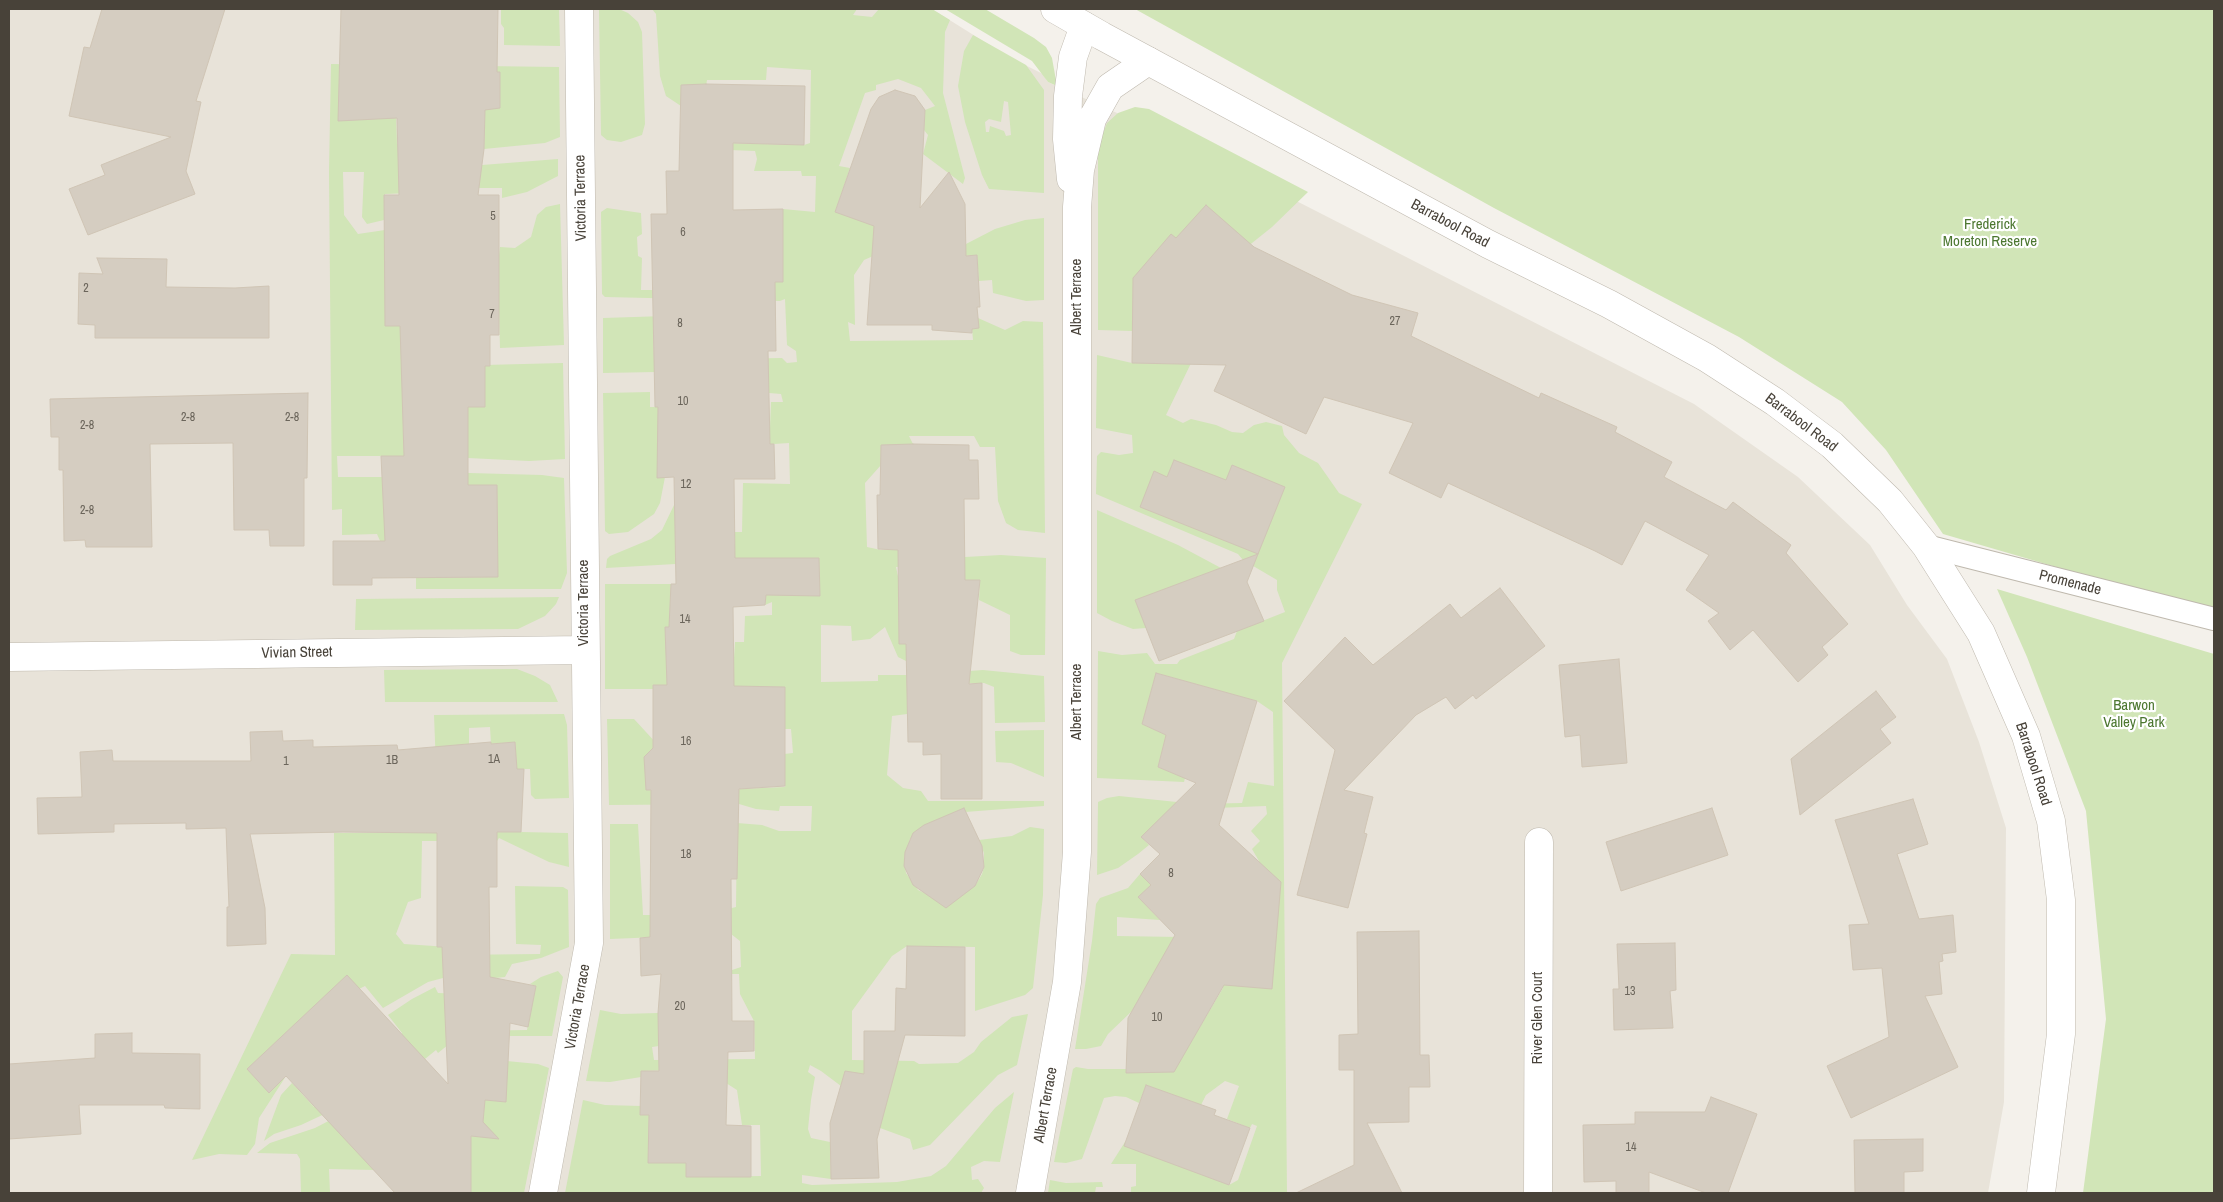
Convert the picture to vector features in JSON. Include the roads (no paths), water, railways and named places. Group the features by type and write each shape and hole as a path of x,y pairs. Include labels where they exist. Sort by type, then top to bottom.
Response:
{"street":[{"name":"Victoria Terrace","path":"543,1193 589,943 579,9"},
{"name":"Barrabool Road","path":"1055,9 1488,244 1609,304 1708,358 1775,402 1832,445 1890,501 1926,546 1981,633 2026,736 2051,821 2061,900 2061,1034 2041,1193"},
{"name":"Albert Terrace","path":"1077,207 1070,175 1067,139 1068,96 1073,57 1084,26"},
{"name":"Albert Terrace","path":"1030,1193 1067,982 1077,852 1077,207 1080,170 1092,119 1110,88 1148,61"},
{"name":"Vivian Street","path":"9,656 585,650"},
{"name":"River Glen Court","path":"1538,1193 1539,842"}],"lane":[{"name":"Promenade","path":"1926,546 2214,619"}],"park label":[{"name":"Frederick Moreton Reserve","path":"1990,234"},
{"name":"Barwon Valley Park","path":"2134,714"}]}
